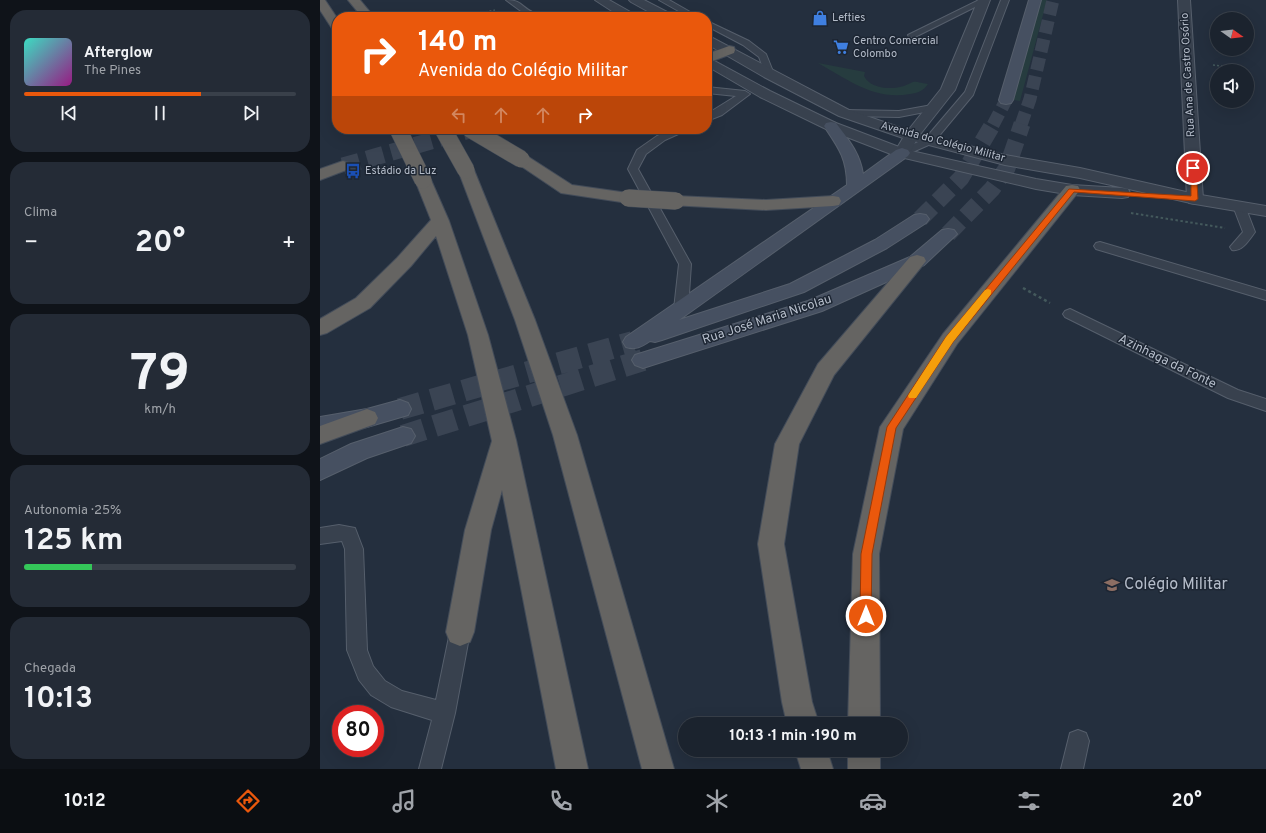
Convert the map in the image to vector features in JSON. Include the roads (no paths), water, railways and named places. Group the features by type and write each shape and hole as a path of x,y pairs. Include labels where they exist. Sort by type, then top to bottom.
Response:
{"highway":[{"path":"354,0 364,12"},
{"path":"320,2 332,20"},
{"path":"712,58 729,50"},
{"path":"400,134 423,180 440,221 478,335 504,440 572,769"},
{"path":"446,134 466,170 525,320 565,435 658,769"},
{"path":"478,134 567,189 628,198 676,201 766,205 833,201"},
{"path":"320,175 343,166"},
{"path":"864,717 866,554 892,427 950,339 1072,190"},
{"path":"320,328 363,303 404,262 440,221"},
{"path":"801,717 797,702 771,544 787,444 826,370 917,261"},
{"path":"320,435 367,418"},
{"path":"460,632 478,530 504,440"},
{"path":"813,757 817,769"},
{"path":"864,757 864,769"}],"main road":[{"path":"1006,100 1035,0"},
{"path":"831,126 852,157 856,170 855,187"},
{"path":"902,153 633,342 797,288 881,244 920,218"},
{"name":"Rua José Maria Nicolau","path":"643,360 815,306 917,261 948,234"},
{"path":"320,426 367,418 400,409"},
{"path":"320,470 359,451 403,436"}],"street":[{"path":"601,0 621,12"},
{"path":"635,0 658,12"},
{"path":"902,153 911,136 948,90 983,0"},
{"name":"Rua Ana de Castro Osório","path":"1184,0 1195,199"},
{"name":"Avenida do Colégio Militar","path":"712,42 769,74 844,113 911,136 1005,160 1080,173 1195,199 1266,211"},
{"name":"Avenida do Colégio Militar","path":"712,63 765,94 831,126 902,153 992,175 1072,190 1195,199"}],"lane":[{"path":"663,0 686,12"},
{"path":"912,35 983,0"},
{"path":"902,153 930,141 970,93 1005,0"},
{"path":"514,3 527,12"},
{"path":"712,26 746,43 763,56 769,74"},
{"path":"712,91 745,94"},
{"path":"712,105 745,94"},
{"path":"712,116 745,94"},
{"path":"844,113 899,114 932,108"},
{"path":"670,134 661,138 641,152 633,169 685,264 681,309"},
{"path":"1236,247 1249,232 1239,206"},
{"path":"1100,246 1266,296"},
{"name":"Azinhaga da Fonte","path":"1070,314 1234,394 1266,405"},
{"path":"320,536 339,533 349,534 354,549 357,650 366,673 378,688 398,700 444,713"},
{"path":"430,769 444,713 460,632"},
{"path":"1072,769 1078,741"}],"tunnel":[{"path":"1021,125 1030,99 1053,0"},
{"path":"993,125 1006,100"},
{"path":"920,219 961,178 993,124"},
{"path":"948,234 992,189 1007,168 1022,124"},
{"path":"343,166 455,134"},
{"path":"400,409 633,342"},
{"path":"403,436 643,360"}],"place":[{"name":"Lefties","path":"820,18"},
{"name":"Centro Comercial Colombo","path":"841,47"},
{"name":"Estádio da Luz","path":"353,171"},
{"name":"Colégio Militar","path":"1112,585"}]}
